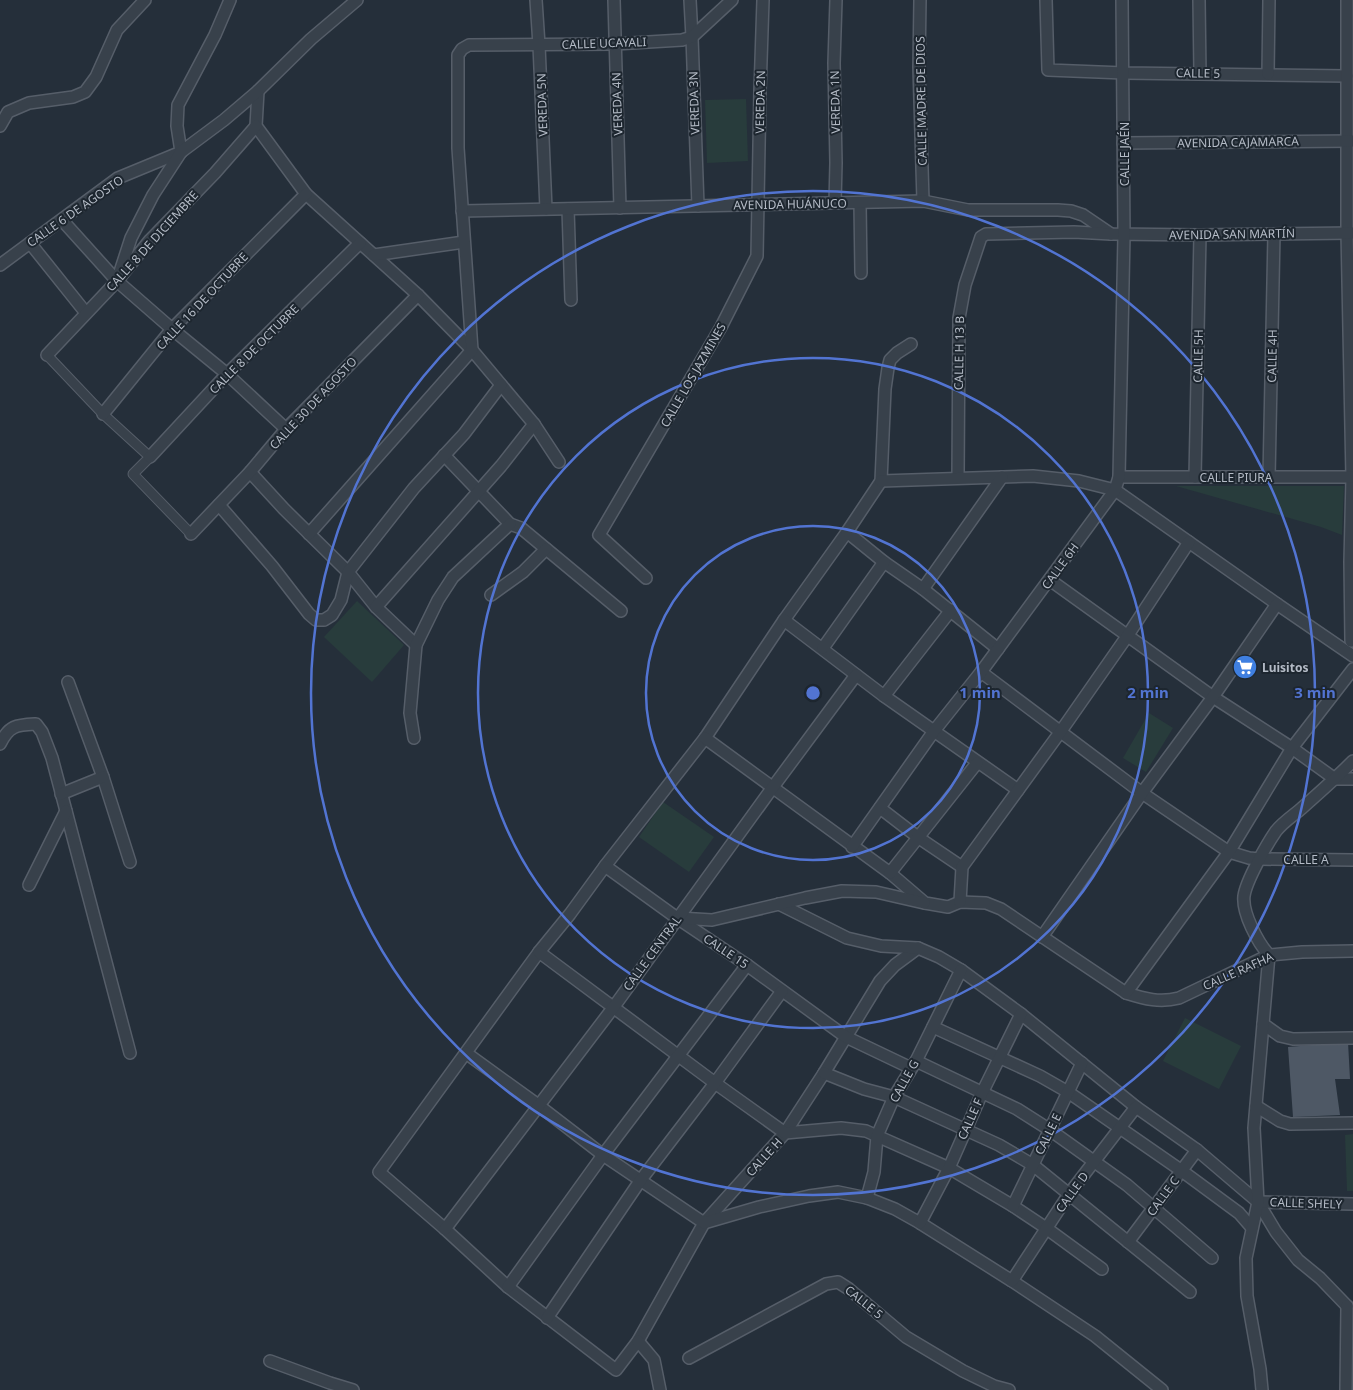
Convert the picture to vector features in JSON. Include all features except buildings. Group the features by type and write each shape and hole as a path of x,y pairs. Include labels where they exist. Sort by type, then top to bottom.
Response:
{"street":[{"path":"0,126 8,112 29,103 73,97 85,92 96,77 117,30 145,0"},
{"path":"181,152 177,126 178,106 215,35 230,0"},
{"path":"117,280 131,238 153,195 181,152 224,120 258,91 311,39 357,0"},
{"name":"VEREDA 5N","path":"536,0 546,209"},
{"name":"VEREDA 4N","path":"614,0 620,208"},
{"name":"VEREDA 3N","path":"690,0 698,206"},
{"path":"692,37 732,0"},
{"name":"VEREDA 2N","path":"759,205 763,0"},
{"name":"VEREDA 1N","path":"835,203 834,63 836,0"},
{"name":"CALLE MADRE DE DIOS","path":"920,0 923,201"},
{"name":"CALLE 5","path":"1046,0 1048,70 1347,76"},
{"name":"CALLE JAÉN","path":"1122,0 1124,234"},
{"path":"1199,0 1200,73"},
{"path":"1268,74 1270,0"},
{"path":"1331,641 1352,641 1350,141 1347,76 1347,0"},
{"name":"CALLE UCAYALI","path":"462,211 458,148 458,55 462,48 469,45 615,44 682,40 692,37"},
{"path":"258,91 256,126 306,194 418,295 472,350 534,424 559,462"},
{"name":"CALLE 8 DE DICIEMBRE","path":"47,355 256,126"},
{"name":"AVENIDA CAJAMARCA","path":"1124,143 1350,141"},
{"name":"CALLE 6 DE AGOSTO","path":"0,265 118,178 181,152"},
{"name":"CALLE 16 DE OCTUBRE","path":"104,414 172,329 306,194"},
{"name":"AVENIDA HUÁNUCO","path":"462,211 923,201 968,210 1071,211 1083,215 1112,234"},
{"path":"860,203 862,273"},
{"name":"CALLE LOS JAZMINES","path":"646,578 599,536 721,326 757,256 759,205"},
{"path":"568,209 571,300"},
{"path":"309,534 472,350 462,211"},
{"path":"62,220 117,280 172,329 227,374 286,429"},
{"name":"AVENIDA SAN MARTÍN","path":"986,234 1074,232 1200,235 1350,232"},
{"name":"CALLE H 13 B","path":"958,478 959,318 965,285 981,236 986,234"},
{"name":"CALLE 6H","path":"852,847 934,731 981,672 1115,490 1119,477 1124,234"},
{"name":"CALLE 4H","path":"1269,477 1274,234"},
{"name":"CALLE 5H","path":"1195,477 1200,235"},
{"path":"374,256 464,242"},
{"path":"30,243 86,313"},
{"name":"CALLE 8 DE OCTUBRE","path":"150,457 227,374 360,243"},
{"name":"CALLE 30 DE AGOSTO","path":"191,534 250,472 286,429 418,295"},
{"path":"782,991 640,1181 547,1318 508,1287 378,1172 539,952 705,738 881,480 885,389 888,368 890,360 911,344"},
{"path":"47,355 104,414 150,457 133,474 191,534"},
{"path":"219,505 272,566 309,614 316,620 324,620 332,615 341,600 348,572 414,488 464,434 501,385"},
{"path":"376,607 478,492 534,424"},
{"path":"444,455 510,524 520,528 621,611"},
{"path":"250,472 348,572 376,607 416,645"},
{"path":"881,480 1033,476 1079,481 1115,490 1353,656"},
{"path":"923,589 1002,477"},
{"name":"CALLE PIURA","path":"1119,477 1352,477"},
{"path":"414,738 410,713 416,645 438,600 453,577 510,524"},
{"path":"847,532 884,562 951,610 998,649"},
{"path":"960,902 962,867 1061,731 1128,635 1189,542"},
{"path":"491,595 523,572 546,549"},
{"path":"823,648 884,562"},
{"path":"1050,580 1213,697 1292,748 1334,779 1353,779"},
{"path":"1042,937 1277,604"},
{"path":"884,696 951,610"},
{"path":"784,620 884,696 1018,790"},
{"path":"1126,993 1229,852 1292,748 1353,669"},
{"name":"CALLE A","path":"981,672 1142,793 1229,852 1260,859 1353,860"},
{"name":"CALLE CENTRAL","path":"445,1230 613,1008 856,675"},
{"path":"68,682 103,777 130,862"},
{"path":"0,744 5,733 12,727 36,724 42,732 52,758 130,1053"},
{"path":"705,738 890,874 925,903"},
{"path":"1262,1390 1247,1296 1246,1258 1258,1202 1254,1128 1269,955 1254,934 1244,898 1247,884 1277,830 1353,761"},
{"path":"890,874 978,763"},
{"path":"61,794 103,777"},
{"path":"880,808 919,838 962,867"},
{"path":"29,885 66,811"},
{"name":"CALLE 15","path":"605,866 846,1036 1017,1109 1050,1130 1127,1185 1212,1258"},
{"name":"CALLE RAFHA","path":"678,918 712,920 842,891 876,892 948,907 960,902 986,903 1002,909 1126,993 1150,1000 1170,1001 1269,955 1286,952 1353,951"},
{"path":"780,904 847,938 881,946 918,948 939,957 961,970 1021,1014 1136,1106 1197,1150 1258,1202 1276,1232 1298,1260 1350,1306 1346,1390"},
{"name":"CALLE H","path":"547,1318 616,1370 638,1341 704,1223 785,1132 824,1073 880,981 895,965 918,948"},
{"path":"539,952 715,1083 785,1132 842,1128 866,1131 949,1168 1013,1206 1102,1269"},
{"path":"508,1287 603,1155 747,965"},
{"name":"CALLE G","path":"867,1198 874,1172 877,1136 894,1097 914,1064 961,970"},
{"name":"CALLE F","path":"920,1223 949,1168 982,1093 1021,1014"},
{"path":"1263,1024 1280,1036 1293,1039 1353,1038"},
{"path":"933,1027 1040,1076 1068,1092 1182,1171 1239,1214 1252,1228"},
{"path":"466,1053 603,1155 704,1223 759,1207 809,1196 838,1192 867,1198 894,1209 920,1223 1012,1281 1095,1336 1162,1390"},
{"name":"CALLE E","path":"1013,1206 1082,1062"},
{"path":"824,1073 864,1089 894,1097 999,1145 1033,1165 1190,1292"},
{"name":"CALLE D","path":"1012,1281 1069,1194 1136,1106"},
{"path":"1256,1106 1270,1116 1290,1124 1353,1123"},
{"name":"CALLE C","path":"1128,1242 1197,1150"},
{"name":"CALLE SHELY","path":"1258,1202 1353,1204"},
{"name":"CALLE 5","path":"689,1358 826,1284 838,1282 850,1289 906,1337 963,1371 994,1386 1009,1390"},
{"path":"638,1341 654,1360 660,1390"},
{"path":"270,1361 329,1387 353,1390"}],"green space":[{"path":"746,99 748,161 707,163 705,100"},
{"path":"1176,486 1344,486 1342,535 1321,527"},
{"path":"357,601 404,645 372,682 324,637"},
{"path":"1149,713 1173,728 1146,772 1123,758"},
{"path":"663,802 714,837 689,872 639,837"},
{"path":"1185,1018 1241,1046 1219,1089 1163,1061"},
{"path":"1353,1134 1353,1191 1347,1191 1345,1135"}],"place":[{"name":"Luisitos","path":"1245,667"}]}
